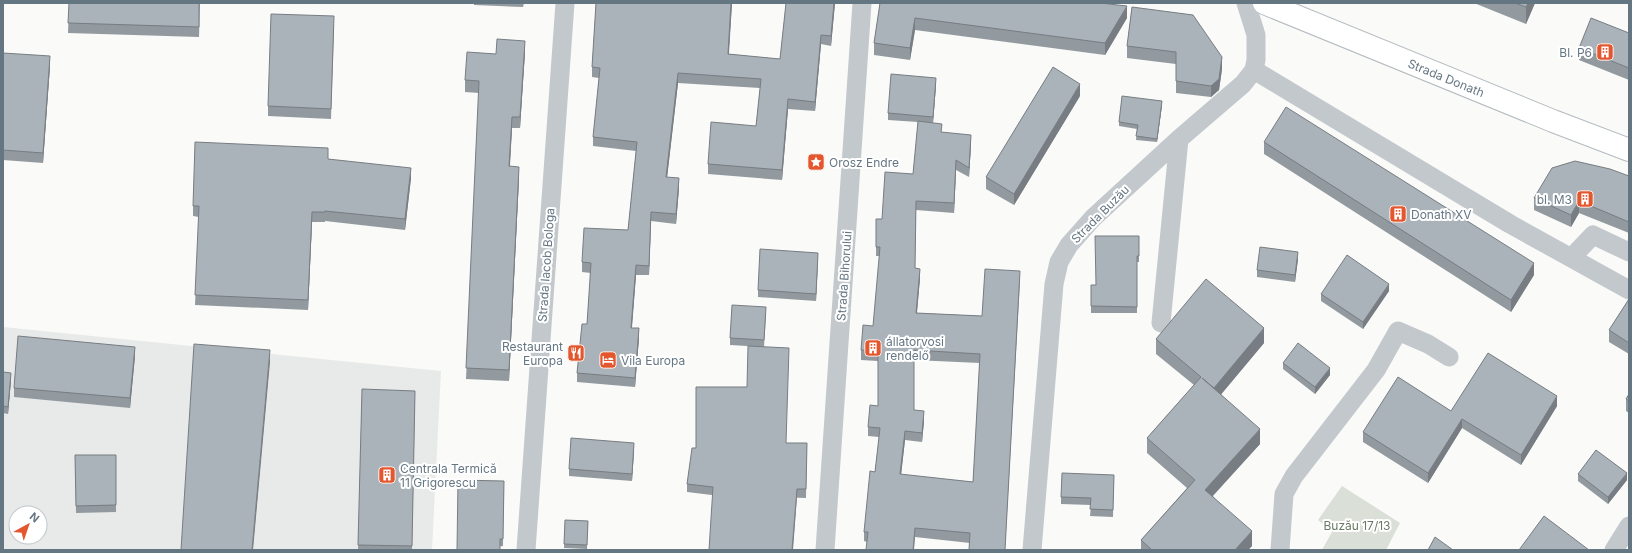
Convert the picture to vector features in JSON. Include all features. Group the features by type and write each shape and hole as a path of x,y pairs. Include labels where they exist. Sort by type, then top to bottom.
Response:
{"main road":[{"name":"Strada Donath","path":"1264,3 1553,121 1629,150"}],"street":[{"name":"Strada Iacob Bologa","path":"526,550 564,3"},
{"name":"Strada Bihorului","path":"825,550 862,3"},
{"path":"1246,3 1253,23 1257,48 1254,70 1374,143 1571,258 1629,290"},
{"name":"Strada Buzău","path":"1032,550 1054,284 1059,262 1069,245 1093,218 1179,139 1243,84 1254,70"},
{"path":"1161,323 1179,139"},
{"path":"1571,258 1593,235 1629,252"},
{"path":"1280,550 1284,494 1294,476 1376,370 1398,331 1428,344 1449,357"},
{"path":"1614,550 1629,526"}],"shaded area":[{"path":"3,327 441,371 432,550 3,550"}],"green space":[{"name":"Buzău 17/13","path":"1342,486 1400,523 1386,550 1322,550 1332,532 1318,520"}],"building":[{"path":"69,3 199,3 199,27 68,23"},
{"path":"596,3 731,3 728,54 780,59 786,3 834,3 831,36 821,35 815,102 788,99 782,170 708,164 711,122 756,126 761,79 678,73 666,177 679,178 676,214 651,212 649,266 636,265 631,328 639,328 635,378 577,373 582,324 587,324 591,263 582,262 584,228 628,230 637,142 593,137 600,68 592,67"},
{"path":"880,3 1100,3 1127,6 1105,43 915,18 910,48 874,43"},
{"path":"1515,3 1528,3 1526,7"},
{"path":"1132,7 1193,15 1222,57 1219,79 1211,86 1176,81 1176,52 1127,46"},
{"path":"271,14 334,16 331,109 268,106"},
{"name":"Bl. P6","path":"1591,18 1629,33 1629,68 1579,48"},
{"path":"497,39 525,41 520,117 512,117 509,166 519,167 509,370 466,368 479,81 465,80 467,52 496,54"},
{"path":"3,53 50,56 43,153 3,150"},
{"path":"1053,67 1080,84 1014,194 986,177"},
{"path":"891,74 936,78 933,117 888,113"},
{"path":"1122,96 1162,101 1157,139 1136,136 1138,125 1119,122"},
{"name":"Donath XV","path":"1286,107 1534,263 1511,300 1264,142"},
{"path":"918,121 942,124 941,132 971,135 969,168 956,160 954,203 916,201 915,268 920,269 916,313 982,316 985,269 1020,271 1005,550 969,550 970,533 915,528 913,550 866,550 868,532 864,532 870,471 875,472 880,428 868,427 870,405 878,406 878,351 861,350 863,325 873,326 880,247 876,247 876,219 882,219 885,172 913,174","holes":["914,350 980,354 973,482 900,474 905,431 922,433 924,411 914,410"]},
{"path":"195,142 328,148 328,159 411,168 405,219 325,211 312,212 308,300 195,295 199,206 193,206"},
{"name":"bl. M3","path":"1575,161 1610,169 1629,176 1629,222 1579,201 1571,215 1534,198 1552,168"},
{"path":"1095,236 1139,236 1139,256 1137,256 1137,307 1091,306 1091,285 1096,285"},
{"path":"1260,247 1298,252 1295,275 1257,270"},
{"path":"760,249 818,253 816,294 758,290"},
{"path":"1347,255 1389,284 1363,322 1321,294"},
{"path":"1206,279 1264,328 1214,388 1202,378 1260,429 1205,490 1252,531 1235,550 1152,550 1141,540 1195,480 1147,438 1201,377 1156,339"},
{"path":"1629,299 1629,343 1609,330"},
{"path":"732,305 766,307 764,340 730,338"},
{"path":"18,336 135,347 130,398 14,388"},
{"path":"1298,343 1330,368 1315,387 1283,363"},
{"path":"194,344 270,350 252,550 181,550"},
{"path":"748,346 789,348 786,443 807,443 806,489 797,489 792,550 709,550 713,487 687,484 692,448 696,448 696,387 747,387"},
{"path":"1488,353 1557,396 1521,455 1462,419 1428,473 1363,432 1398,377 1451,411"},
{"path":"3,372 11,373 8,407 3,406"},
{"name":"Centrala Termică 11 Grigorescu","path":"362,389 415,391 412,546 358,545"},
{"path":"1629,394 1629,401 1626,399"},
{"path":"571,438 634,443 632,474 569,469"},
{"path":"1596,450 1627,473 1608,497 1578,474"},
{"path":"75,455 116,455 116,505 76,506"},
{"path":"1062,473 1114,475 1113,510 1090,509 1091,498 1061,497"},
{"path":"458,480 504,481 503,539 500,539 500,550 457,550"},
{"path":"1544,516 1589,550 1519,550"},
{"path":"565,520 588,521 587,545 564,544"},
{"path":"1435,537 1453,550 1428,550"}],"place":[{"name":"Bl. P6","path":"1605,52"},
{"name":"Orosz Endre","path":"816,162"},
{"name":"bl. M3","path":"1585,199"},
{"name":"Donath XV","path":"1398,214"},
{"name":"állatorvosi rendelő","path":"873,348"},
{"name":"Restaurant Europa","path":"576,353"},
{"name":"Vila Europa","path":"608,360"},
{"name":"Centrala Termică 11 Grigorescu","path":"387,475"}]}
